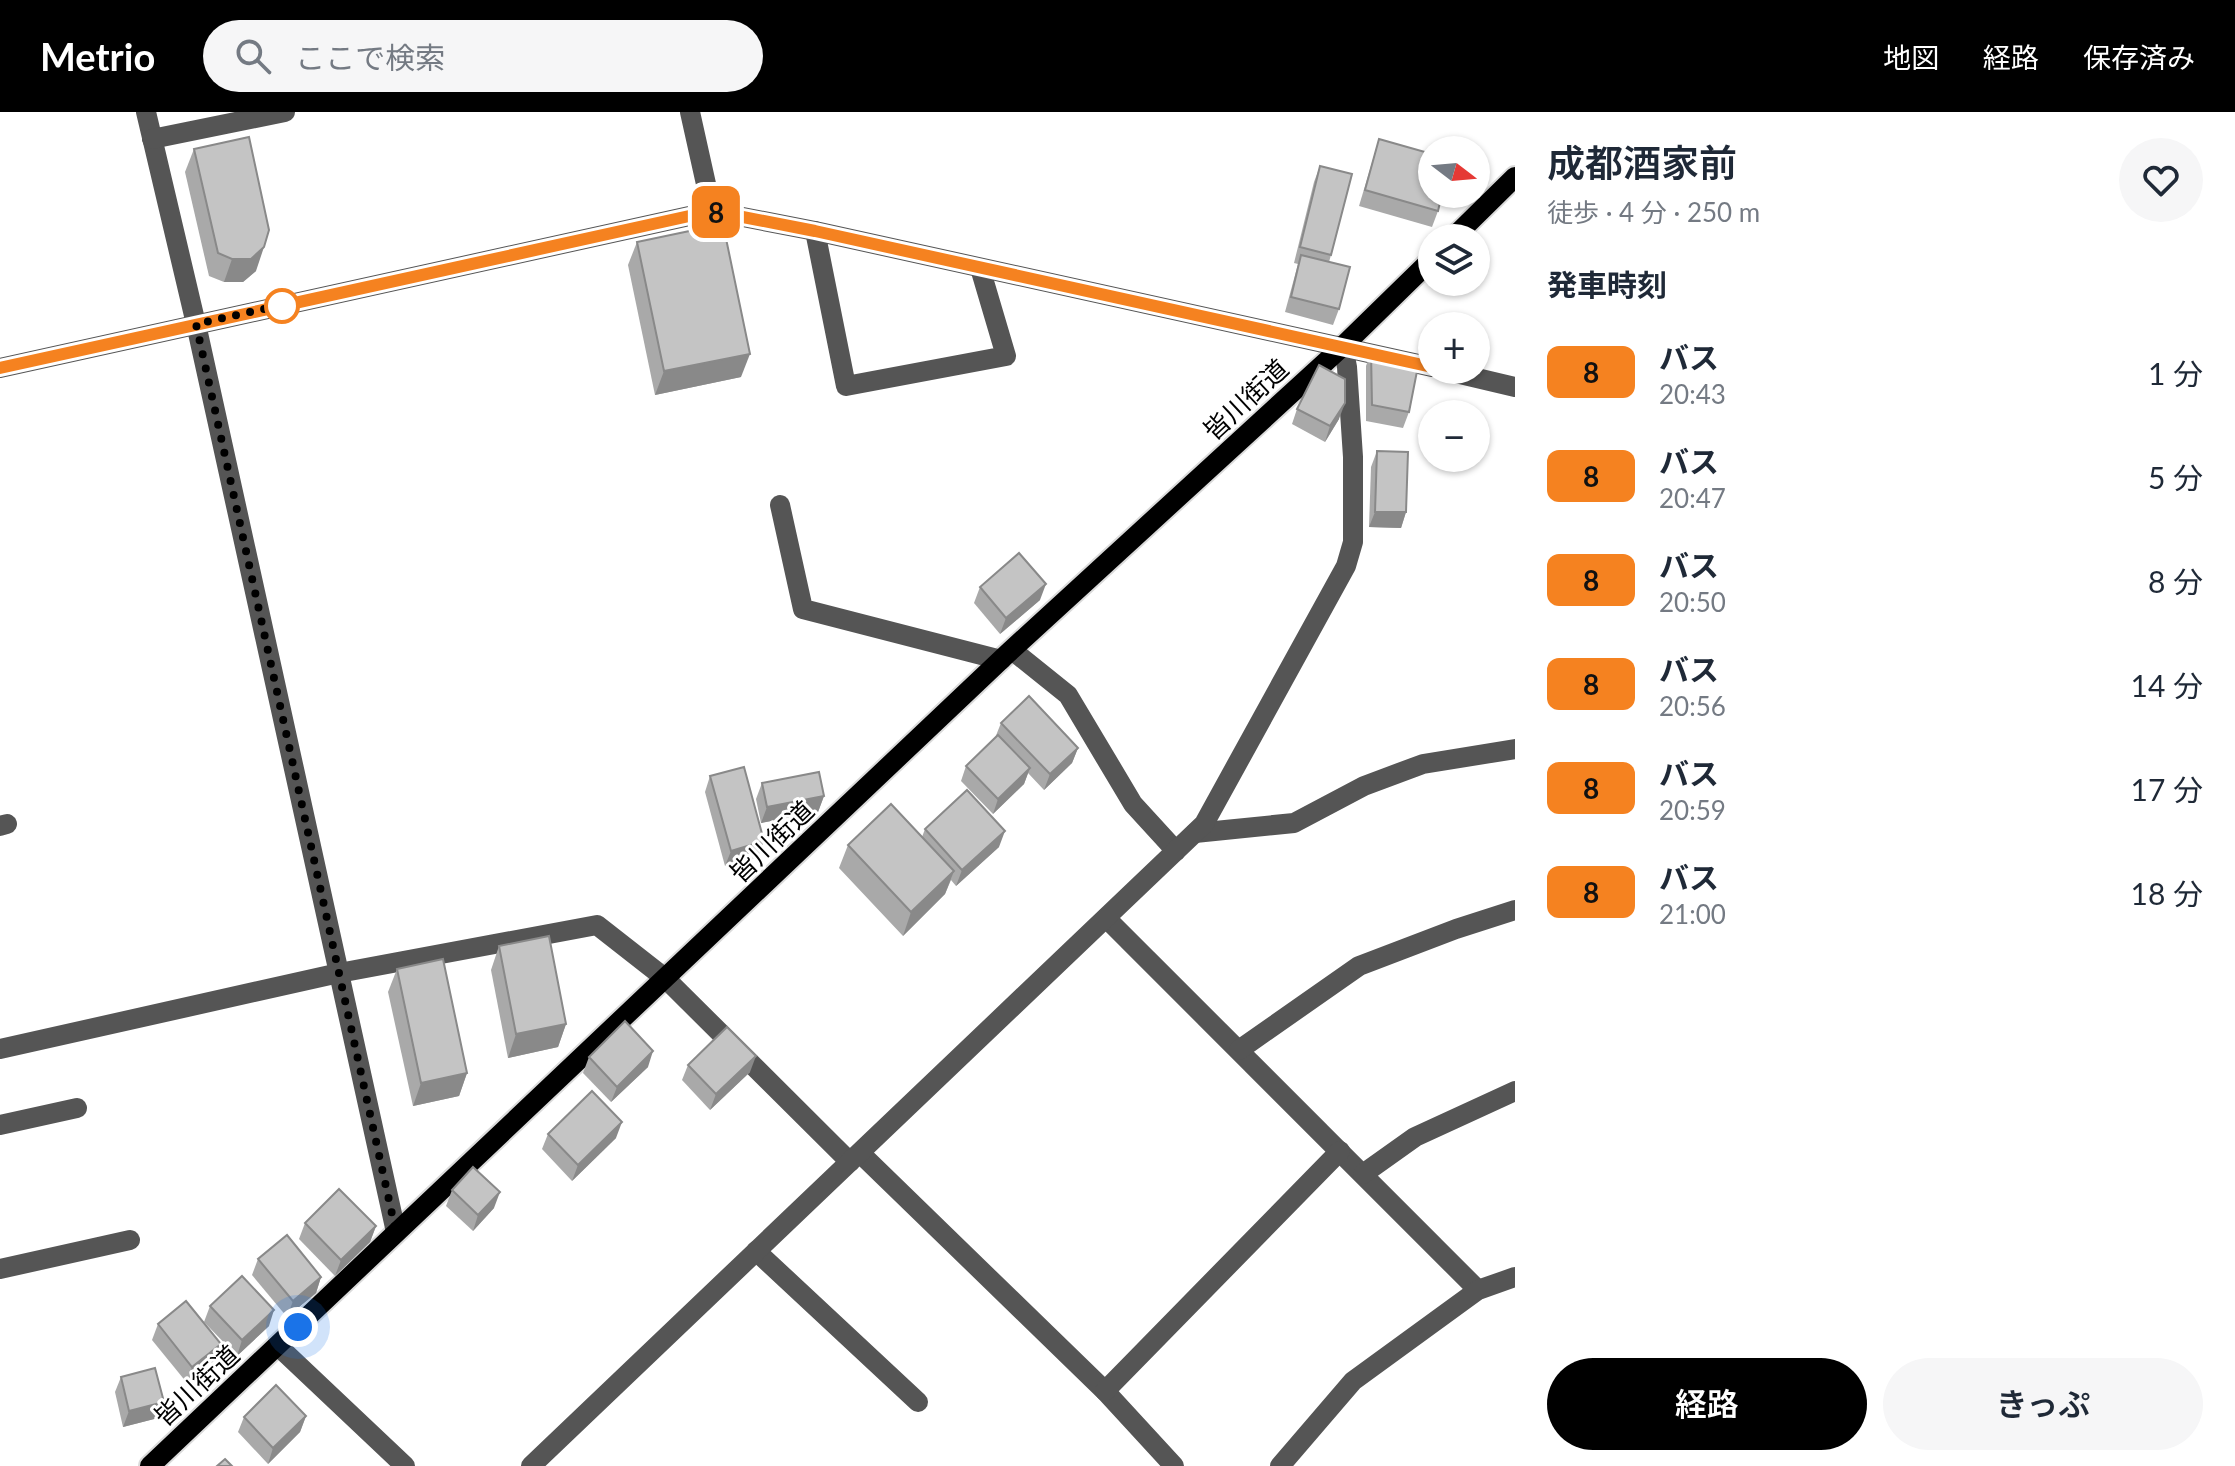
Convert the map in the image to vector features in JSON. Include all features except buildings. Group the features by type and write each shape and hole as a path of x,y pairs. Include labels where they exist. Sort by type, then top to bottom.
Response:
{"main road":[{"path":"1466,224 1514,174"},
{"name":"皆川街道","path":"150,1466 1006,655 1343,346 1418,273"}],"street":[{"path":"146,112 196,324 396,1232"},
{"path":"152,139 285,112"},
{"path":"690,112 712,211"},
{"path":"0,368 712,211 1418,364"},
{"path":"815,231 846,386 1006,356 980,268"},
{"path":"531,1466 1204,824 1346,566 1353,542 1353,457 1343,346"},
{"path":"1490,381 1515,387"},
{"path":"780,505 803,609 1006,655 1068,695 1133,804 1176,851"},
{"path":"1195,833 1294,823 1364,786 1423,764 1515,749"},
{"path":"1239,1050 1359,966 1515,910"},
{"path":"1106,918 1478,1290"},
{"path":"0,1049 339,973 597,925 666,979 1105,1391 1174,1466"},
{"path":"1363,1174 1415,1137 1515,1091"},
{"path":"0,1125 77,1108"},
{"path":"1105,1391 1340,1151"},
{"path":"0,1269 130,1240"},
{"path":"756,1251 918,1402"},
{"path":"1280,1466 1353,1381 1478,1290 1511,1284"},
{"path":"278,1346 405,1466"}],"bus line":[{"name":"8","path":"0,368 712,211 1418,364"}],"route":[{"path":"282,306 287,304 196,324 396,1232 298,1327"}]}
